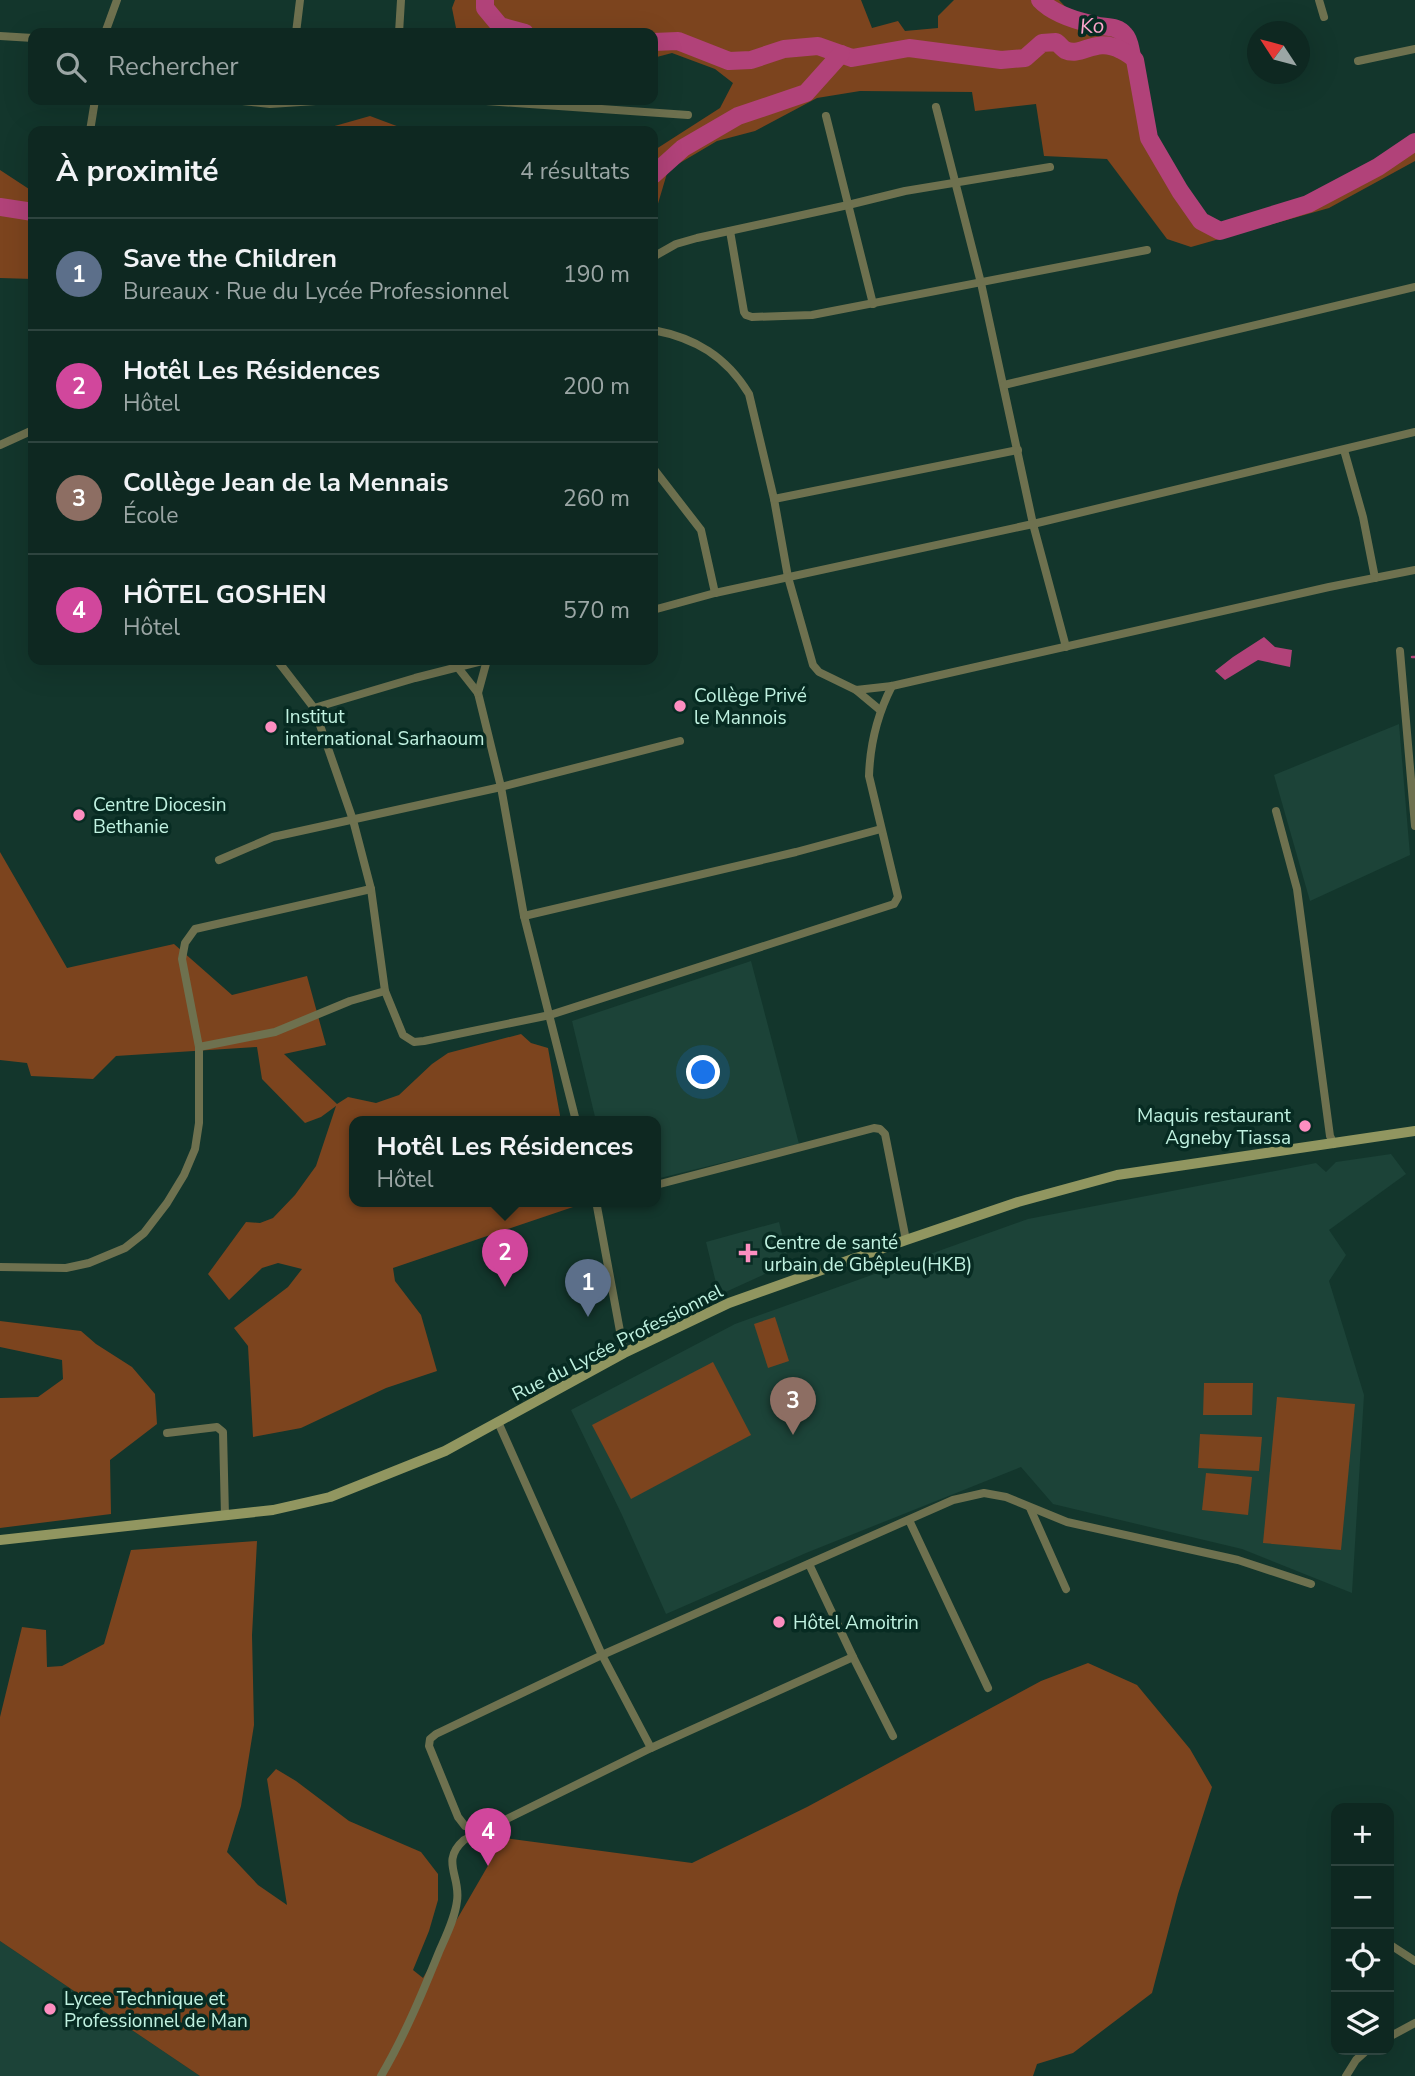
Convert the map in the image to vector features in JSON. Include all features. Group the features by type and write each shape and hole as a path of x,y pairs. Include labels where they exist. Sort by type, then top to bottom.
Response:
{"main road":[{"name":"Rue du Lycée Professionnel","path":"0,1540 273,1510 330,1497 445,1451 624,1353 729,1303 1018,1202 1117,1175 1330,1141 1415,1131"}],"street":[{"path":"107,28 117,0"},
{"path":"297,28 300,0"},
{"path":"400,28 401,0"},
{"path":"1319,0 1324,17"},
{"path":"0,36 28,38"},
{"path":"1358,61 1415,49"},
{"path":"91,126 94,105"},
{"path":"544,105 688,115"},
{"path":"936,107 981,283 1033,524 1066,647"},
{"path":"826,116 873,304"},
{"path":"658,254 676,244 905,191 1050,167"},
{"path":"730,231 744,312 752,317 813,315 1147,250"},
{"path":"1004,385 1415,287"},
{"path":"658,331 678,335 702,346 725,363 749,394 774,499 788,577 813,665 819,672 856,690 880,710"},
{"path":"0,445 28,432"},
{"path":"658,609 715,593 1033,524 1415,432"},
{"path":"774,499 1018,450"},
{"path":"1344,450 1363,517 1375,578"},
{"path":"658,474 701,530 715,593"},
{"path":"856,690 892,686 1415,570"},
{"path":"1400,650 1415,827"},
{"path":"280,665 314,708 353,820 371,889 385,991 403,1035 414,1042 550,1015 894,904 898,897 869,776 880,710 892,686"},
{"path":"456,665 478,693 501,787 524,916 575,1116"},
{"path":"314,708 468,665"},
{"path":"478,693 485,665"},
{"path":"219,860 274,837 501,787 680,741"},
{"path":"1276,811 1297,889 1330,1141"},
{"path":"524,916 796,852 881,829"},
{"path":"0,1267 66,1268 89,1263 125,1248 144,1233 184,1175 195,1149 200,1123 199,1048 182,959 185,943 195,929 371,889"},
{"path":"199,1048 275,1032 350,1001 385,991"},
{"path":"661,1184 874,1128 880,1129 885,1134 906,1240"},
{"path":"597,1207 624,1353"},
{"path":"498,1422 601,1655 651,1748"},
{"path":"167,1433 217,1427 223,1432 225,1516"},
{"path":"485,1830 465,1826 458,1817 429,1746 430,1739 436,1734 601,1655 953,1500 984,1493 1006,1497 1067,1522 1238,1560 1311,1584"},
{"path":"1030,1508 1066,1589"},
{"path":"909,1520 988,1688"},
{"path":"809,1564 893,1736"},
{"path":"381,2076 393,2057 451,1923 458,1899 451,1861 456,1847 464,1840 651,1748 853,1657"},
{"path":"1394,1947 1415,1961"},
{"path":"1394,2034 1415,2023"},
{"path":"1346,2076 1362,2055"}],"shaded area":[{"path":"455,0 861,0 872,28 898,21 905,31 938,28 938,16 954,0 1059,0 1077,19 1097,26 1115,27 1126,35 1135,60 1149,138 1201,221 1220,231 1308,204 1378,167 1415,142 1415,161 1329,208 1191,247 1167,239 1107,159 1044,156 1036,104 975,111 972,92 860,91 817,98 755,131 717,141 668,170 658,204 658,148 720,108 733,83 715,69 672,53 658,57 658,28 456,28 452,8"},
{"path":"370,116 397,126 335,126"},
{"path":"0,170 28,188 28,279 0,278"},
{"path":"1264,637 1275,647 1292,650 1290,667 1258,660 1225,680 1215,671 1233,657"},
{"path":"1399,724 1410,855 1310,901 1274,775"},
{"path":"0,852 67,968 174,944 232,995 307,976 326,1045 284,1054 337,1104 348,1097 376,1103 399,1095 448,1053 521,1034 531,1043 548,1048 560,1116 349,1116 349,1207 573,1207 393,1268 395,1281 421,1315 437,1371 386,1388 301,1428 253,1437 248,1346 234,1328 288,1287 302,1269 278,1263 262,1268 229,1300 208,1274 246,1222 260,1223 273,1218 295,1195 316,1166 336,1106 321,1117 305,1123 262,1079 257,1047 116,1056 93,1079 31,1076 27,1063 0,1060"},
{"path":"751,961 799,1144 661,1178 661,1116 595,1116 572,1021"},
{"path":"1391,1154 1406,1174 1329,1230 1346,1255 1329,1281 1364,1395 1352,1593 1242,1549 1053,1504 1021,1467 806,1553 666,1614 571,1410 735,1324 1028,1219 1316,1163 1326,1172 1336,1162"},
{"name":"Centre de santé urbain de Gbêpleu(HKB)","path":"779,1222 789,1263 719,1295 706,1242"},
{"path":"775,1317 789,1361 768,1368 754,1324"},
{"path":"0,1321 81,1331 132,1367 155,1394 157,1424 110,1460 111,1514 0,1528 0,1398 38,1397 63,1379 62,1360 0,1347"},
{"path":"713,1362 751,1435 631,1499 592,1425"},
{"path":"1204,1383 1253,1383 1252,1415 1203,1415"},
{"path":"1277,1397 1355,1404 1341,1550 1263,1543"},
{"path":"1200,1434 1262,1437 1259,1471 1198,1468"},
{"path":"1206,1473 1252,1477 1248,1515 1202,1510"},
{"path":"257,1541 252,1635 254,1725 241,1806 227,1852 258,1885 287,1905 267,1779 276,1769 349,1821 421,1852 438,1874 438,1900 413,1970 423,1978 504,1838 692,1863 807,1807 1041,1681 1088,1663 1137,1685 1190,1749 1212,1787 1178,1894 1152,1993 1073,2053 1037,2064 1033,2076 200,2076 0,1941 0,1717 22,1627 46,1630 47,1667 62,1666 104,1644 131,1550"},
{"name":"Lycee Technique et Professionnel de Man","path":"0,1941 200,2076 0,2076"}],"waterway":[{"name":"Ko","path":"485,0 485,8 500,26 507,28"},
{"path":"1040,0 1066,16 1118,30 1128,39 1132,56"},
{"name":"Ko","path":"658,42 678,41 729,61 751,60 784,49 818,46 852,58 909,48 1001,60 1025,58 1042,43 1056,42 1071,52 1096,46 1112,46 1135,60 1149,138 1201,221 1220,231 1308,204 1378,167 1415,142"},
{"path":"658,170 683,148 738,116 806,93 841,54"},
{"path":"0,207 28,211"}],"place":[{"name":"Collège Privé le Mannois","path":"680,706"},
{"name":"Institut international Sarhaoum","path":"271,727"},
{"name":"Centre Diocesin Bethanie","path":"79,815"},
{"name":"Maquis restaurant Agneby Tiassa","path":"1305,1126"},
{"name":"Centre de santé urbain de Gbêpleu(HKB)","path":"748,1253"},
{"name":"Hotêl Les Résidences","path":"505,1287"},
{"name":"Save the Children","path":"588,1317"},
{"name":"Collège Jean de la Mennais","path":"793,1435"},
{"name":"Hôtel Amoitrin","path":"779,1622"},
{"name":"HÔTEL GOSHEN","path":"488,1866"},
{"name":"Lycee Technique et Professionnel de Man","path":"50,2009"}]}
